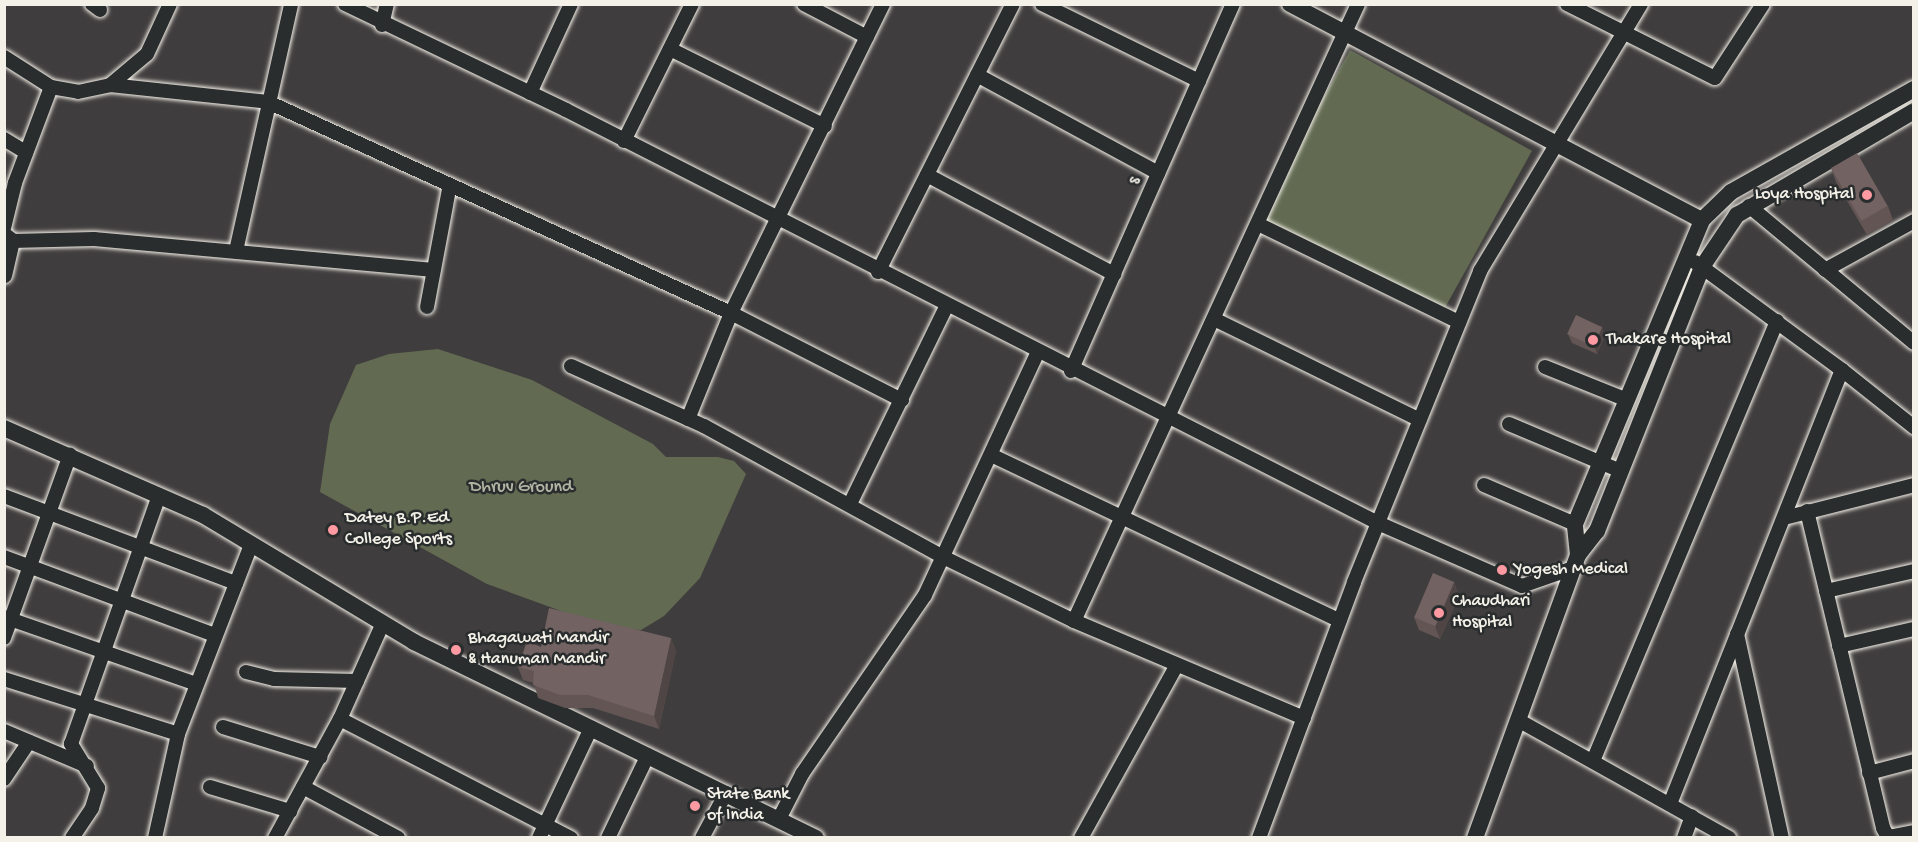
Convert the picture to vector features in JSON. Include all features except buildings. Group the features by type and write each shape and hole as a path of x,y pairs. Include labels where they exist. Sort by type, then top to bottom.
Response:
{"street":[{"path":"110,85 147,54 170,4"},
{"path":"236,251 291,4"},
{"path":"345,4 382,25 530,93 1037,354 1378,523 1522,586 1575,561"},
{"path":"382,25 387,4"},
{"path":"530,93 571,4"},
{"path":"624,141 692,4"},
{"path":"804,4 867,37"},
{"path":"688,418 731,313 825,126 883,4"},
{"path":"878,272 1013,4"},
{"path":"1042,4 1199,81"},
{"name":"s","path":"1071,371 1233,4"},
{"path":"1290,4 1702,220"},
{"path":"1074,621 1358,4"},
{"path":"1567,4 1715,78 1763,4"},
{"path":"1259,837 1378,523 1480,271 1641,4"},
{"path":"670,49 825,126"},
{"path":"4,57 51,87 78,92 110,85 268,102 449,189 731,313 902,400"},
{"path":"977,75 1158,173"},
{"path":"4,275 7,235 26,152 51,87"},
{"path":"1575,561 1575,524 1628,400 1683,255 1702,220 1731,192 1914,89"},
{"path":"1475,837 1575,561 1597,531 1702,267 1731,221 1749,206 1914,111"},
{"path":"4,139 26,152"},
{"path":"927,175 1114,274"},
{"path":"427,307 449,189"},
{"path":"1749,206 1914,343"},
{"path":"1825,270 1914,221"},
{"path":"1258,224 1459,322"},
{"path":"7,235 94,239 434,270"},
{"path":"1683,255 1777,321 1914,427"},
{"path":"850,504 946,307"},
{"path":"1214,319 1420,420"},
{"path":"1593,761 1777,321"},
{"path":"779,819 802,774 925,595 1037,354"},
{"path":"571,366 688,418 850,504 943,557 1074,621 1304,718"},
{"path":"1545,367 1628,400"},
{"path":"1670,804 1842,370"},
{"path":"1509,424 1620,471"},
{"path":"4,428 159,495 251,545 383,623 591,728 816,837"},
{"path":"4,638 8,618 31,565 70,455"},
{"path":"992,455 1340,621"},
{"path":"1784,518 1914,485"},
{"path":"1484,486 1575,524"},
{"path":"77,836 97,797 87,766 71,744 159,495"},
{"path":"4,496 236,583"},
{"path":"1807,511 1886,836 1914,832"},
{"path":"155,837 178,734 251,545"},
{"path":"4,557 31,565 215,635"},
{"path":"1826,591 1914,571"},
{"path":"8,618 196,684"},
{"path":"275,837 340,719 383,623"},
{"path":"1839,646 1914,629"},
{"path":"1737,634 1782,837"},
{"path":"1081,837 1177,665"},
{"path":"246,672 274,679 357,681"},
{"path":"4,679 84,707 178,734"},
{"path":"340,719 542,831 571,837"},
{"path":"1518,720 1729,837"},
{"path":"223,727 320,757"},
{"path":"542,831 591,728"},
{"path":"4,731 87,766"},
{"path":"4,779 29,742"},
{"path":"608,837 648,755"},
{"path":"1869,773 1914,761"},
{"path":"210,787 290,811"},
{"path":"303,787 398,837"},
{"path":"702,837 726,793"},
{"path":"1684,837 1692,816"}],"green space":[{"path":"1350,50 1532,151 1439,319 1257,218"},
{"name":"Dhruv Ground","path":"438,349 532,380 653,444 666,457 718,457 734,461 746,474 700,578 664,616 641,630 608,628 487,584 320,492 330,424 356,365 389,354"}],"place":[{"name":"Loya Hospital","path":"1867,195"},
{"name":"Thakare Hospital","path":"1593,340"},
{"name":"Datey B.P.Ed College Sports","path":"333,530"},
{"name":"Yogesh Medical","path":"1502,570"},
{"name":"Chaudhari Hospital","path":"1439,613"},
{"name":"Bhagawati Mandir & Hanuman Mandir","path":"456,650"},
{"name":"State Bank of India","path":"695,806"}]}
